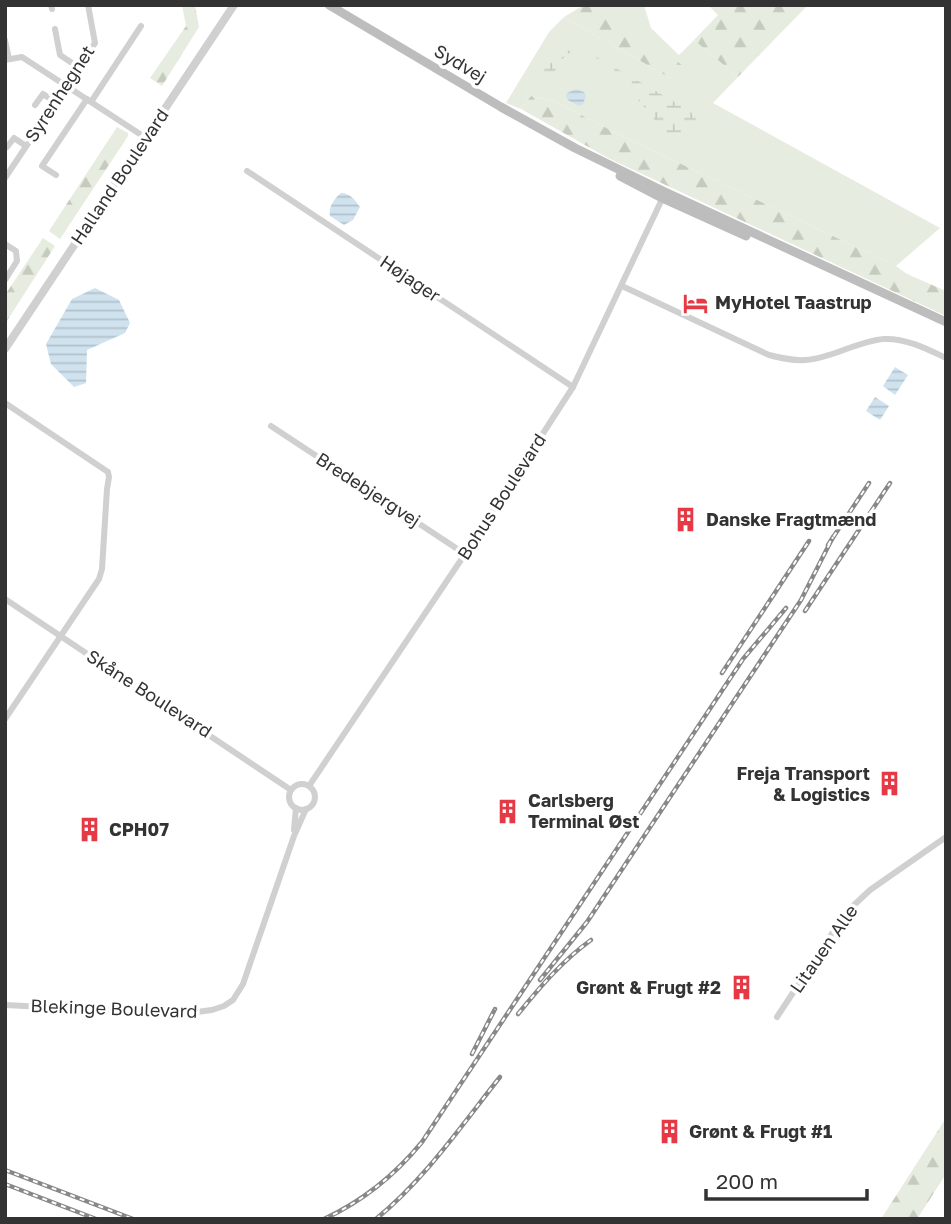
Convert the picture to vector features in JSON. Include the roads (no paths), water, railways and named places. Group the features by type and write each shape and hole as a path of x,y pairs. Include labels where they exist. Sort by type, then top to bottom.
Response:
{"main road":[{"name":"Sydvej","path":"329,5 622,178 664,195 747,236 807,258 946,322"}],"street":[{"name":"Syrenhegnet","path":"5,178 95,43 88,5"},
{"name":"Halland Boulevard","path":"5,349 234,5"},
{"path":"56,175 42,166 141,26"},
{"path":"55,29 60,55 78,68"},
{"path":"5,40 7,60 22,57 146,138"},
{"path":"35,105 43,94 55,102"},
{"path":"7,147 14,138 26,146"},
{"name":"Højager","path":"247,171 573,387"},
{"name":"Bohus Boulevard","path":"309,786 573,387 664,195"},
{"path":"5,244 16,251 18,261 5,279"},
{"path":"622,286 769,355 782,358 821,358 853,345 886,339 913,344 946,358"},
{"path":"5,403 108,472 109,477 99,579 5,719"},
{"name":"Bredebjergvej","path":"271,426 465,554"},
{"name":"Skåne Boulevard","path":"5,599 291,790"},
{"path":"294,836 306,809 315,799 309,786 297,785 291,790 290,801 296,808 306,809"},
{"path":"294,836 296,808"},
{"name":"Blekinge Boulevard","path":"5,1005 181,1014 225,1006 233,1000 243,984 294,836"},
{"name":"Litauen Alle","path":"777,1017 841,920 854,905 870,890 946,837"}],"water":[{"path":"576,89 584,92 586,96 583,104 579,106 566,96"},
{"path":"341,193 350,196 360,207 353,220 344,225 330,216 332,203"},
{"path":"95,288 119,300 130,323 125,333 87,350 86,383 74,387 51,364 46,344 72,299"},
{"path":"895,367 908,375 895,395 883,386"},
{"path":"875,397 889,406 880,420 866,411"}],"railway":[{"path":"828,545 869,483"},
{"path":"805,611 890,483"},
{"path":"540,980 587,922 801,600 833,537"},
{"path":"722,673 809,541"},
{"path":"324,1219 377,1186 422,1142 743,659 786,608"},
{"path":"518,1014 543,984 591,940"},
{"path":"472,1054 495,1009"},
{"path":"376,1219 411,1187 500,1077"},
{"path":"5,1170 133,1219"},
{"path":"5,1184 96,1219"}],"place":[{"name":"MyHotel Taastrup","path":"695,303"},
{"name":"Danske Fragtmænd","path":"686,520"},
{"name":"Freja Transport & Logistics","path":"890,784"},
{"name":"Carlsberg Terminal Øst","path":"508,811"},
{"name":"CPH07","path":"89,830"},
{"name":"Grønt & Frugt #2","path":"741,988"},
{"name":"Grønt & Frugt #1","path":"669,1132"}]}
